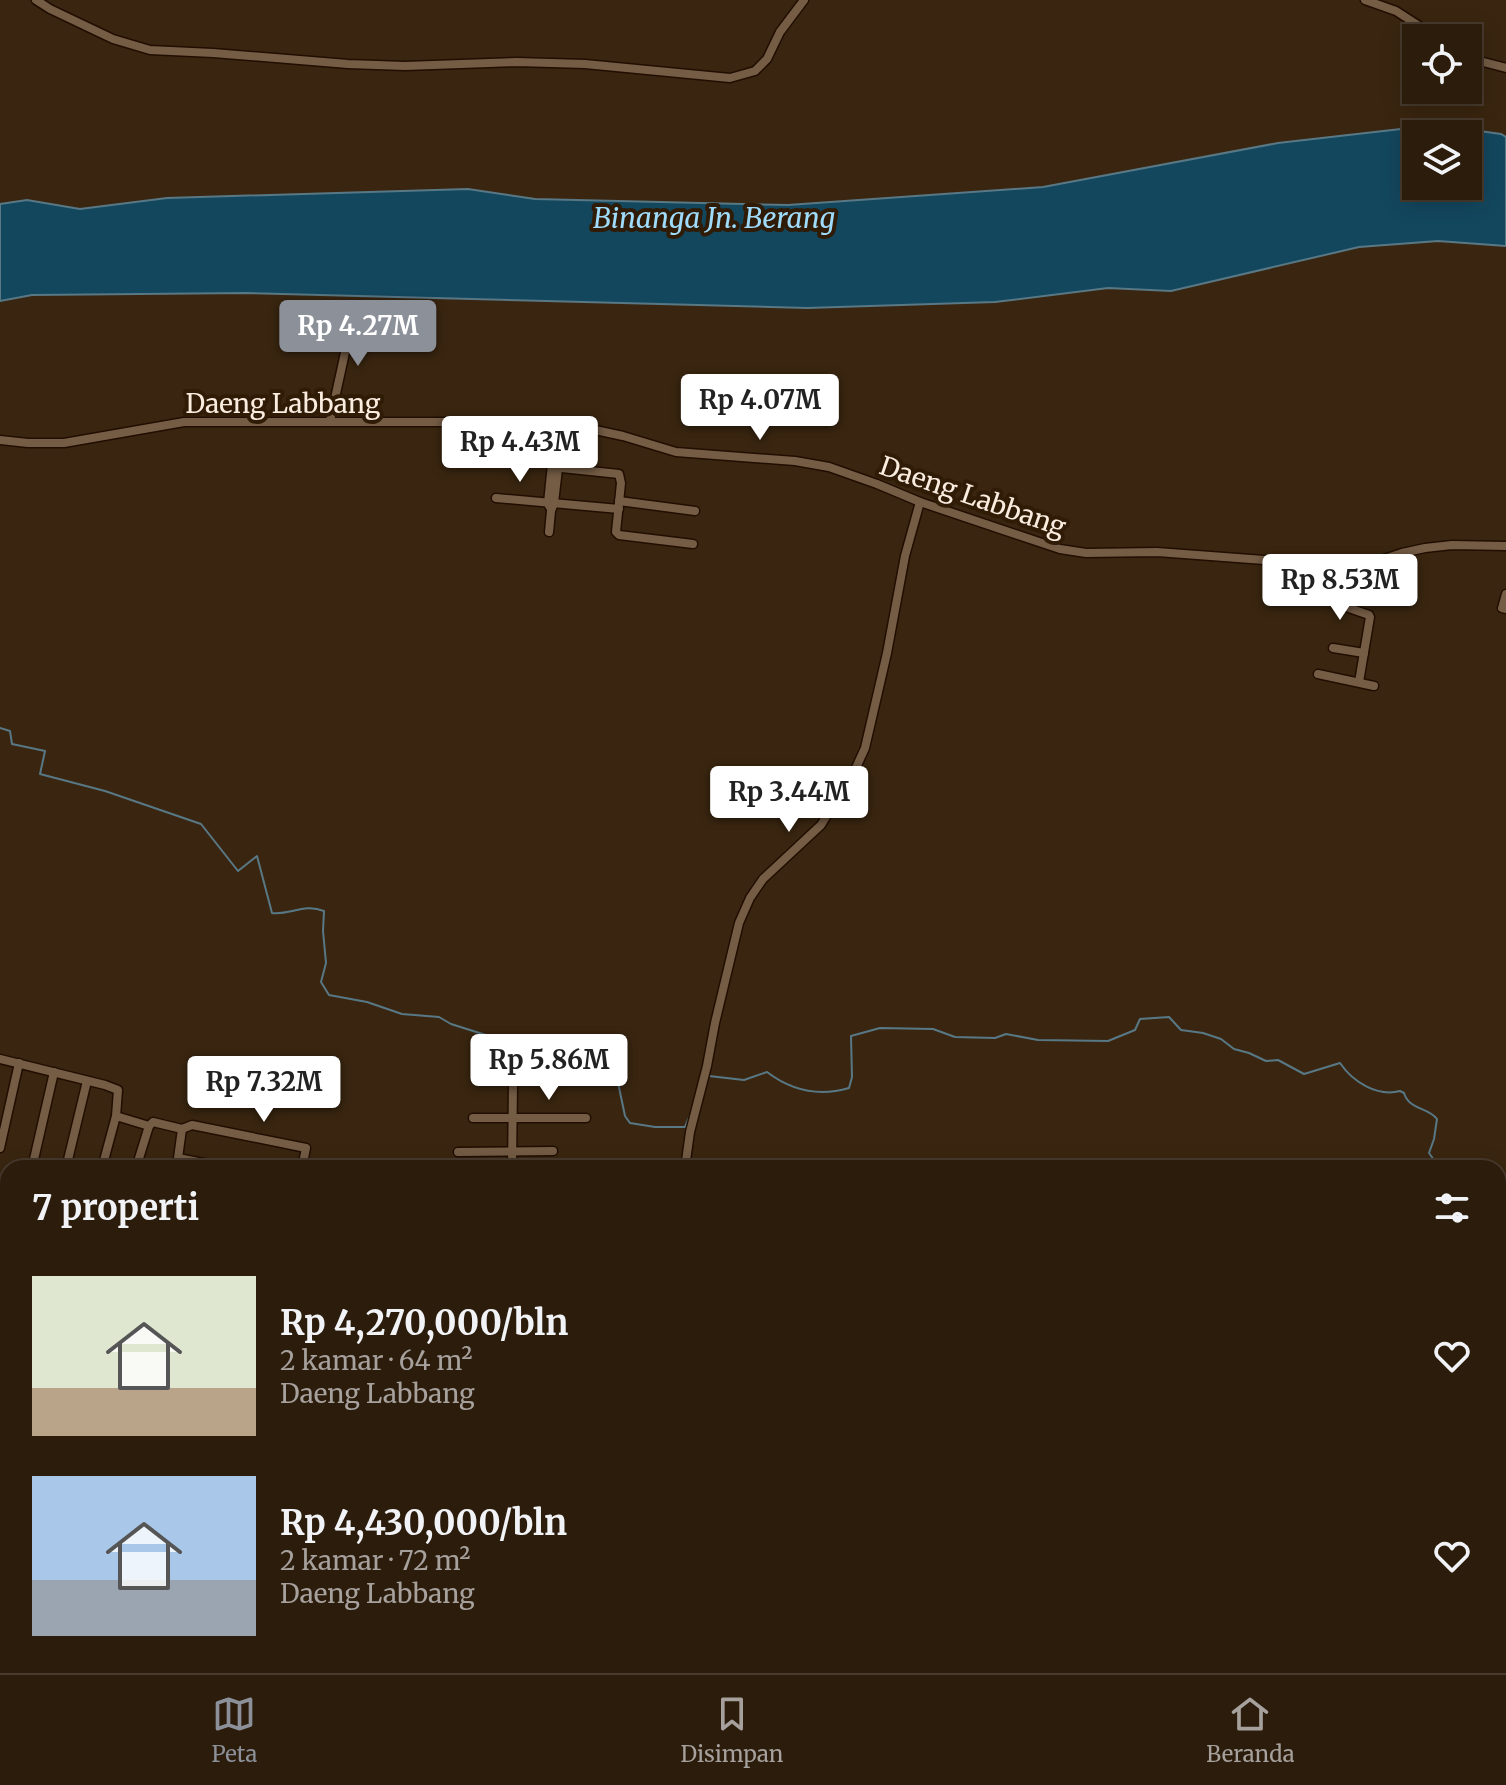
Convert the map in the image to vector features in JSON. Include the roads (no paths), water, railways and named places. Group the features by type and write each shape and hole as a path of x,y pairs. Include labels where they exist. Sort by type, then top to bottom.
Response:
{"street":[{"path":"36,0 113,39 150,50 405,66 517,62 585,64 730,78 755,71 767,59 780,32 804,0"},
{"path":"1365,0 1396,11 1416,24"},
{"path":"1482,62 1506,68"},
{"path":"330,421 355,307"},
{"name":"Daeng Labbang","path":"0,440 64,443 184,422 495,422 560,425 609,432 684,453 811,463 1060,549 1086,553 1157,552 1359,564 1425,548 1506,546"},
{"path":"549,532 560,425"},
{"path":"555,468 619,474 617,535 693,544"},
{"path":"496,498 551,506 619,505 695,511"},
{"path":"686,1160 739,923 763,879 821,825 865,748 885,664 905,556 920,502"},
{"path":"1359,564 1349,608 1370,616 1359,682"},
{"path":"1506,594 1502,608 1506,609"},
{"path":"1333,648 1364,653"},
{"path":"1318,674 1374,686"},
{"path":"0,1059 118,1090 116,1116 104,1160"},
{"path":"0,1148 19,1063"},
{"path":"34,1160 54,1072"},
{"path":"68,1160 87,1081"},
{"path":"512,1160 513,1083"},
{"path":"116,1116 149,1126"},
{"path":"473,1118 586,1118"},
{"path":"138,1160 153,1122 182,1129 192,1125 306,1148 304,1160"},
{"path":"177,1160 182,1129"},
{"path":"458,1152 553,1151"}],"water":[{"name":"Binanga Jn. Berang","path":"1402,129 1402,200 1482,200 1482,131 1506,137 1506,246 1438,241 1359,247 1171,291 1108,288 995,302 807,308 246,293 32,295 0,301 0,204 27,200 80,209 167,198 468,189 535,199 788,205 1043,187 1278,143"}],"waterway":[{"path":"0,728 10,731 12,744 45,751 40,774 105,791 201,824 238,871 257,856 272,913 310,908 324,911 326,963 321,982 329,995 367,1002 402,1014 439,1017 451,1024 616,1073 625,1116 630,1123 685,1127 691,1113"},
{"path":"709,1076 744,1080 767,1072 796,1088 816,1092 838,1091 849,1088 852,1077 851,1036 880,1028 933,1029 955,1037 995,1038 1006,1034 1038,1040 1108,1041 1135,1030 1140,1019 1169,1017 1181,1030 1221,1039 1234,1049 1266,1061 1278,1060 1304,1074 1340,1063 1352,1076 1374,1090 1404,1093 1410,1103 1437,1119 1429,1153 1434,1160"}]}
